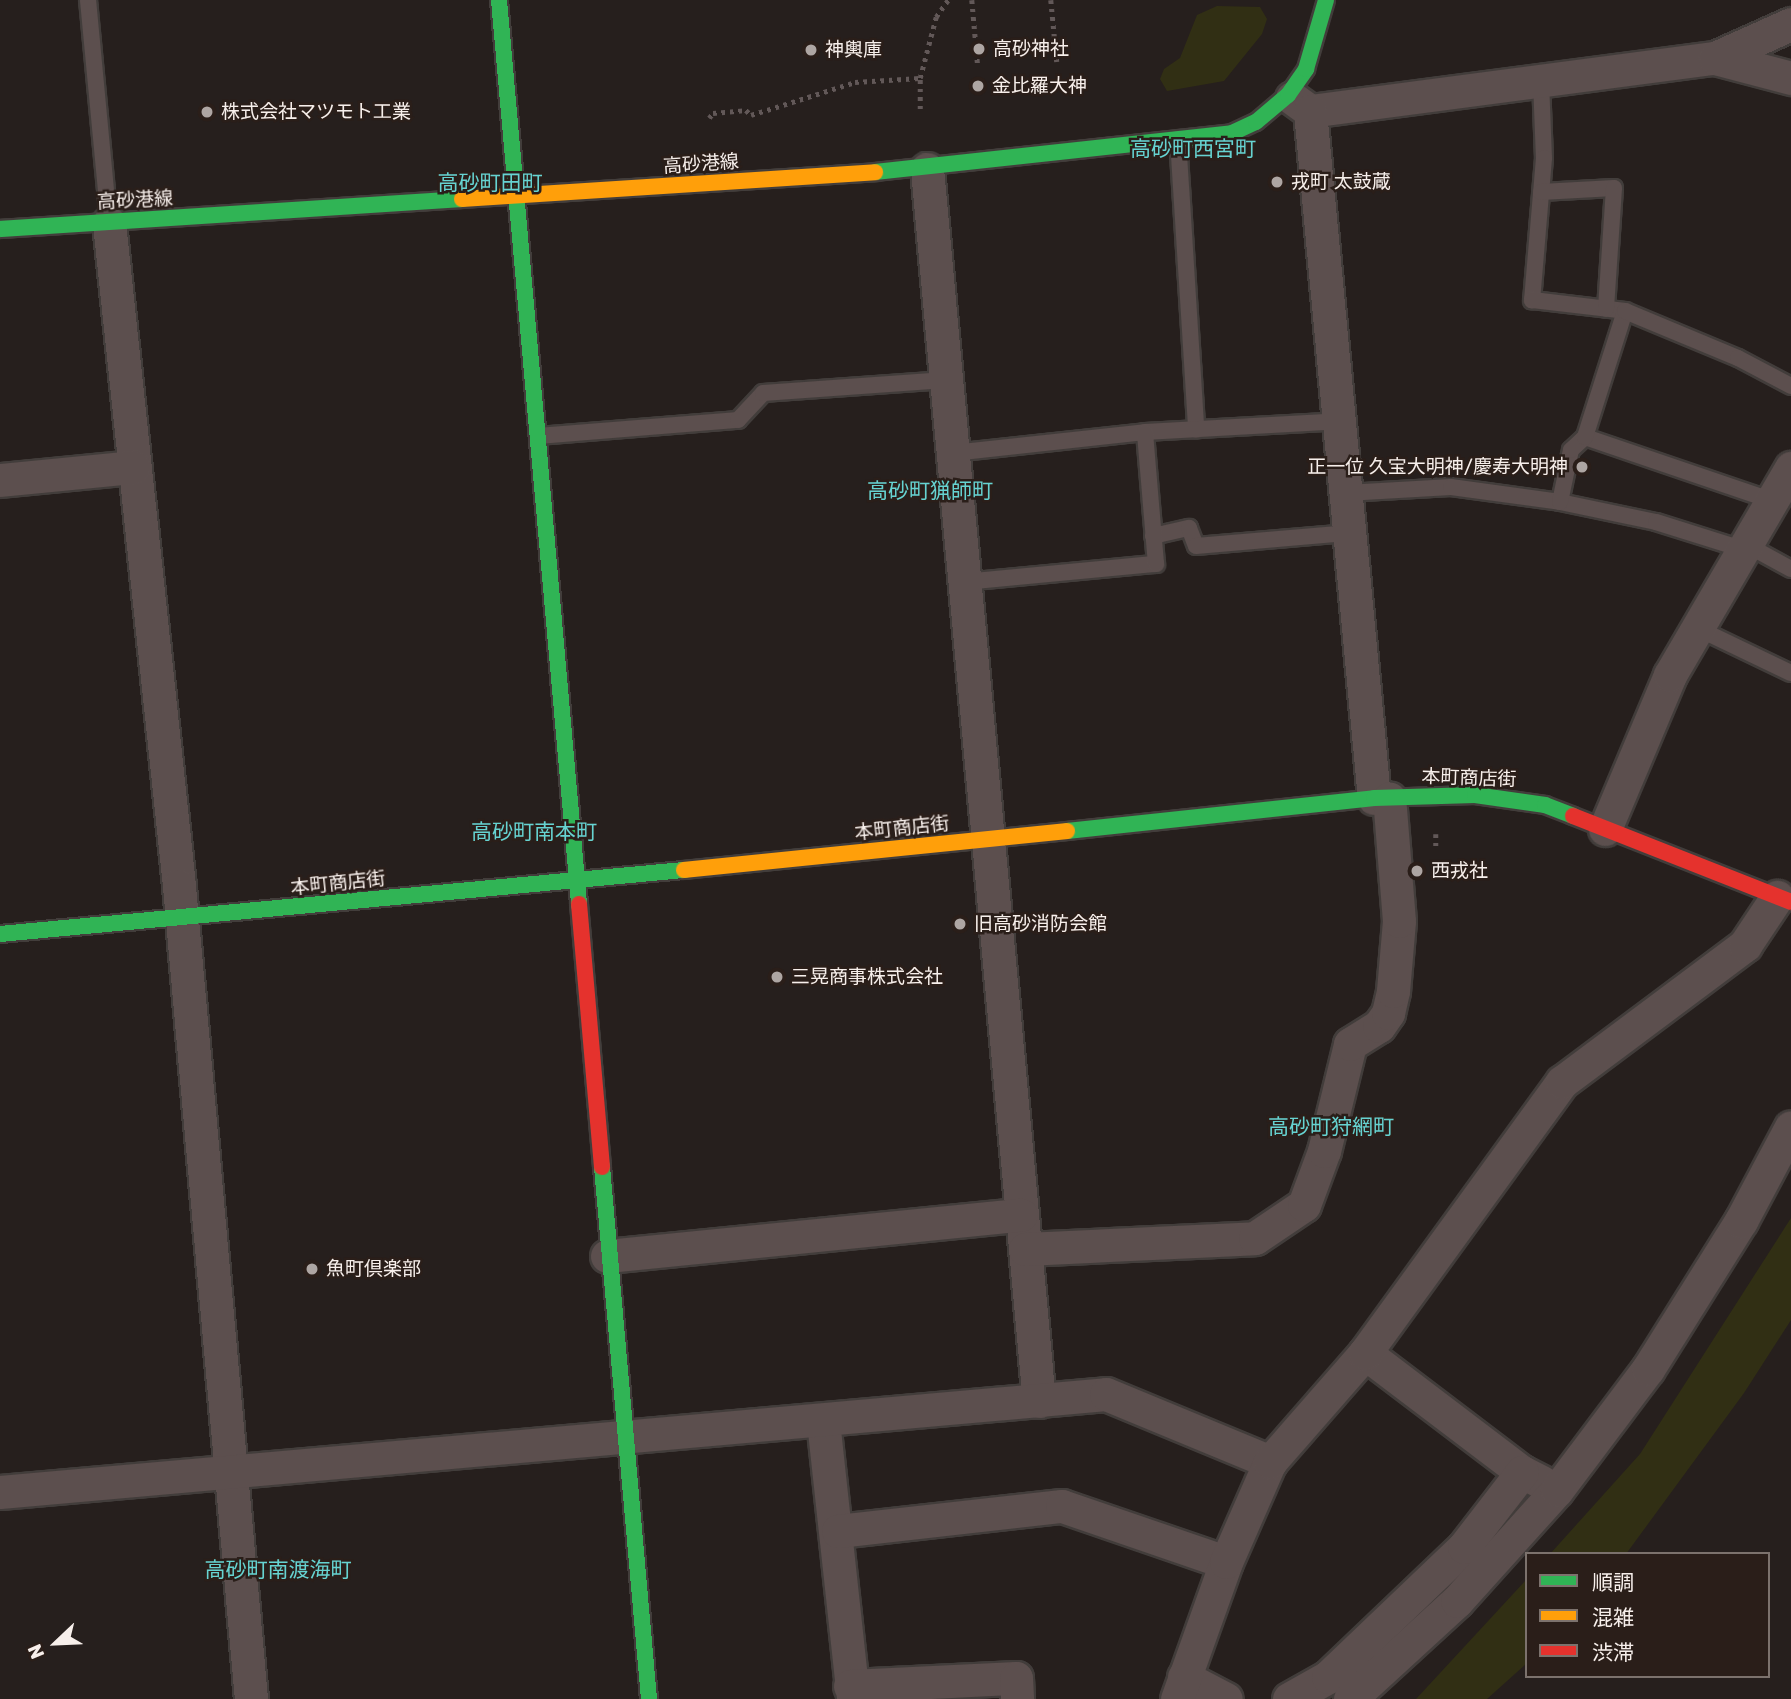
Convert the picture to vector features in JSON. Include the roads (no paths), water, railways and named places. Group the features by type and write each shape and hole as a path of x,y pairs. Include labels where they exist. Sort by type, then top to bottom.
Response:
{"street":[{"path":"499,0 576,880 601,1129 607,1256 649,1699"},
{"name":"高砂港線","path":"0,229 515,198 927,169 1232,133 1299,103 1326,0"},
{"path":"1025,1250 1255,1238 1304,1205 1324,1151 1350,1044 1379,1026 1388,1013 1393,991 1399,921 1349,533 1339,421 1299,103 1541,81 1715,58 1791,24"},
{"path":"1715,58 1791,78"},
{"path":"927,169 1039,1401"},
{"path":"109,223 182,919 251,1699"},
{"path":"0,480 133,467"},
{"path":"1605,829 1670,675 1791,468"},
{"name":"本町商店街","path":"0,934 182,919 987,840 1382,798 1504,796 1545,806 1784,899"},
{"path":"1226,1699 1180,1688 1226,1562 1270,1462 1365,1353 1562,1082 1745,945 1784,899"},
{"path":"1350,1699 1457,1601 1557,1490 1648,1368 1741,1221 1791,1127"},
{"path":"607,1256 1021,1216"},
{"path":"1365,1353 1522,1472 1557,1490"},
{"path":"0,1492 229,1474 1106,1394 1270,1462"},
{"path":"823,1421 838,1531 852,1693 1016,1678 1017,1699"},
{"path":"1289,1699 1328,1676 1464,1547 1522,1472"},
{"path":"838,1531 1062,1506 1226,1562"}],"lane":[{"path":"88,0 109,223"},
{"path":"1541,81 1541,192 1532,300 1625,311 1738,358 1791,386"},
{"path":"1178,139 1196,429"},
{"path":"1541,192 1614,188 1606,309"},
{"path":"1560,502 1571,450 1585,437 1625,311"},
{"path":"538,436 738,420 763,393 946,380"},
{"path":"953,453 1145,432 1339,421"},
{"path":"964,582 1156,564 1145,432"},
{"path":"1585,437 1770,500"},
{"path":"1346,493 1451,487 1560,502 1656,522 1746,548 1791,569"},
{"path":"1153,536 1189,528 1196,546 1349,533"},
{"path":"1697,628 1791,673"}],"place":[{"name":"高砂神社","path":"979,49"},
{"name":"神輿庫","path":"811,50"},
{"name":"金比羅大神","path":"978,86"},
{"name":"株式会社マツモト工業","path":"207,112"},
{"name":"戎町 太鼓蔵","path":"1277,182"},
{"name":"正一位 久宝大明神/慶寿大明神","path":"1582,467"},
{"name":"西戎社","path":"1417,871"},
{"name":"旧高砂消防会館","path":"960,924"},
{"name":"三晃商事株式会社","path":"777,977"},
{"name":"魚町倶楽部","path":"312,1269"}],"district":[{"name":"高砂町西宮町","path":"1193,149"},
{"name":"高砂町田町","path":"490,183"},
{"name":"高砂町猟師町","path":"930,491"},
{"name":"高砂町南本町","path":"534,832"},
{"name":"高砂町狩網町","path":"1331,1127"},
{"name":"高砂町南渡海町","path":"278,1570"}]}
